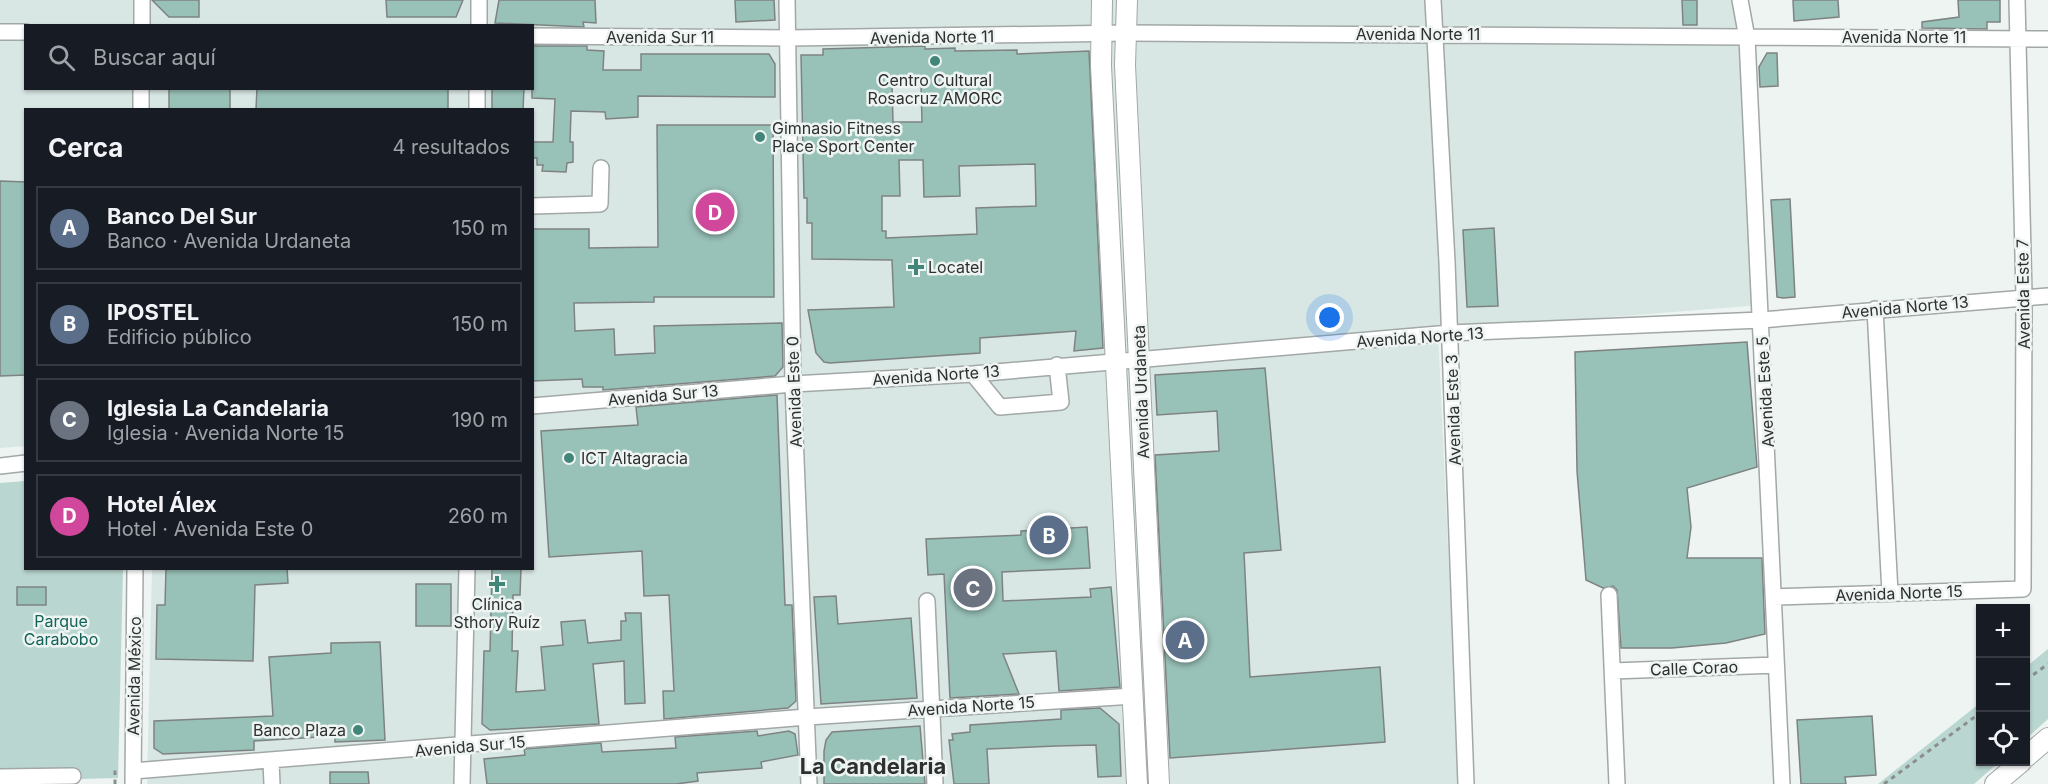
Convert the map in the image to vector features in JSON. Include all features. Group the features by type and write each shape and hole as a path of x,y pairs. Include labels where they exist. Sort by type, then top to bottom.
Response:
{"main road":[{"name":"Avenida Urdaneta","path":"1102,0 1102,78 1134,696 1136,778"},
{"name":"Avenida Urdaneta","path":"1128,0 1125,65 1140,360 1157,784"},
{"path":"2030,753 2048,738"},
{"path":"1995,784 2015,766"}],"street":[{"path":"142,0 142,24"},
{"path":"478,24 479,0"},
{"name":"Avenida Este 0","path":"787,0 793,384 809,784"},
{"name":"Avenida Este 3","path":"1433,0 1450,333 1466,784"},
{"name":"Avenida Este 5","path":"1740,0 1747,38 1782,784"},
{"name":"Avenida Este 7","path":"2018,0 2024,296 2023,588"},
{"path":"0,32 24,32"},
{"name":"Avenida Norte 11","path":"788,38 1127,33 1747,38 2018,37 2048,39"},
{"name":"Avenida Sur 11","path":"534,36 788,38"},
{"path":"141,90 141,108"},
{"path":"477,90 477,108"},
{"path":"534,206 600,204 601,168"},
{"name":"Avenida Norte 13","path":"793,384 973,374 1450,333 1761,320 2024,296 2048,296"},
{"path":"1875,309 1890,593"},
{"path":"973,374 1000,407 1061,402 1057,365"},
{"name":"Avenida Sur 13","path":"534,406 793,384"},
{"path":"0,466 24,463"},
{"name":"Avenida México","path":"133,778 135,570"},
{"path":"462,784 467,570"},
{"name":"Avenida Norte 15","path":"1774,597 2023,588"},
{"path":"1609,595 1617,784"},
{"path":"927,602 934,708 935,784"},
{"name":"Calle Corao","path":"1613,671 1776,665"},
{"name":"Avenida Norte 15","path":"807,717 1134,696"},
{"name":"Avenida Sur 15","path":"133,778 271,762 807,717"},
{"path":"271,762 272,784"},
{"path":"0,777 73,776"}],"path":[{"path":"2030,677 2048,664"},
{"path":"1884,784 1976,716"},
{"path":"115,769 115,784"}],"shaded area":[{"path":"0,0 1736,0 1760,305 1438,331 1459,784 147,784 152,570 534,570 534,108 24,108 24,446 0,448"}],"green space":[{"name":"Parque Carabobo","path":"24,481 24,570 123,570 118,778 0,781 0,483"},
{"path":"2048,649 2048,719 2030,735 2030,712 2030,664"},
{"path":"1976,706 1976,766 1994,766 1974,784 1878,784"}],"building":[{"path":"152,0 199,0 199,17 169,17"},
{"path":"386,0 463,0 456,17 387,17"},
{"path":"499,0 595,0 596,23 583,22 584,27 495,23"},
{"path":"735,0 774,0 775,20 736,22"},
{"path":"1682,0 1697,0 1697,25 1683,25"},
{"path":"1793,0 1838,0 1839,17 1794,21"},
{"path":"1958,0 2000,0 2000,22 1987,22 1987,29 1922,28 1922,22 1959,17"},
{"path":"534,46 587,46 587,50 604,51 603,70 641,70 641,54 769,54 775,64 775,97 638,96 638,117 606,119 605,112 571,111 570,142 573,142 573,162 567,163 566,172 542,171 543,165 537,165 537,158 534,158 534,142 553,142 555,99 532,98"},
{"path":"925,46 925,49 955,48 955,51 1017,50 1017,54 1089,51 1103,348 1074,351 1076,331 980,338 980,353 824,362 816,353 808,310 894,307 892,260 812,259 812,223 807,223 807,198 804,198 801,55 823,55 823,49","holes":["921,85 922,122 893,122 892,86","899,160 923,160 924,197 960,196 959,166 1035,164 1036,206 976,208 977,234 886,238 886,231 882,231 882,196 900,196"]},
{"path":"1767,53 1777,53 1778,86 1760,87 1759,67"},
{"path":"169,90 230,90 230,108 169,108"},
{"path":"257,90 448,90 448,108 256,108"},
{"path":"492,90 524,90 523,108 492,108"},
{"path":"657,125 773,125 774,297 654,297 654,302 574,303 575,331 614,329 615,355 655,353 654,326 782,323 783,367 775,376 603,390 603,387 583,387 582,379 534,381 534,229 589,229 589,248 658,247"},
{"path":"0,181 24,182 24,375 0,376"},
{"path":"1790,199 1795,297 1783,298 1777,297 1771,200"},
{"path":"1494,228 1498,306 1467,307 1463,230"},
{"path":"1747,342 1757,467 1687,488 1691,527 1687,558 1762,558 1765,634 1726,643 1672,648 1621,648 1617,590 1613,586 1603,588 1586,580 1577,471 1575,352"},
{"path":"1265,368 1281,550 1244,553 1250,677 1380,667 1385,742 1170,758 1155,455 1219,451 1217,411 1157,415 1155,375"},
{"path":"777,395 785,605 792,605 796,701 788,708 664,719 663,691 674,691 669,595 644,596 642,551 549,557 541,431 638,425 636,407"},
{"path":"1087,527 1090,568 1002,572 1003,601 1091,597 1090,589 1111,587 1120,687 1059,691 1056,651 1003,654 1019,694 950,698 944,574 928,575 926,539 1021,535 1021,531"},
{"path":"166,570 287,570 288,583 255,585 253,661 156,659 157,605 165,605"},
{"path":"492,570 521,570 520,595 513,595 512,651 518,651 516,692 545,690 541,647 563,645 561,622 585,620 588,643 621,640 621,621 626,621 625,613 641,613 645,703 625,704 624,661 593,664 599,724 490,730 482,724 484,651 490,651"},
{"path":"416,584 451,584 451,626 416,626"},
{"path":"17,587 46,587 46,605 17,605"},
{"path":"836,596 838,624 911,618 917,698 821,704 814,597"},
{"path":"380,642 385,740 335,742 335,736 254,741 254,750 163,754 154,748 154,721 273,716 269,657 331,653 331,643"},
{"path":"1100,708 1119,724 1121,776 1098,777 1096,745 987,749 989,784 954,784 949,740 953,740 952,734 970,732 970,725 1061,719 1061,710"},
{"path":"1872,716 1876,775 1845,777 1846,784 1801,784 1797,720"},
{"path":"920,726 925,784 824,784 824,751 826,740 832,732"},
{"path":"757,731 758,736 789,731 795,734 798,755 761,762 762,768 697,773 698,781 676,784 487,784 484,759 525,755 524,749 601,743 602,752 676,748 675,737"},
{"path":"330,772 368,772 369,784 330,784"}],"place":[{"name":"Centro Cultural Rosacruz AMORC","path":"935,61"},
{"name":"Gimnasio Fitness Place Sport Center","path":"760,137"},
{"name":"Hotel Álex","path":"715,212"},
{"name":"Locatel","path":"916,267"},
{"name":"ICT Altagracia","path":"569,458"},
{"name":"IPOSTEL","path":"1049,535"},
{"name":"Clínica Sthory Ruíz","path":"497,584"},
{"name":"Iglesia La Candelaria","path":"973,588"},
{"name":"Banco Del Sur","path":"1185,640"},
{"name":"Banco Plaza","path":"358,730"}],"district":[{"name":"La Candelaria","path":"873,766"}]}
